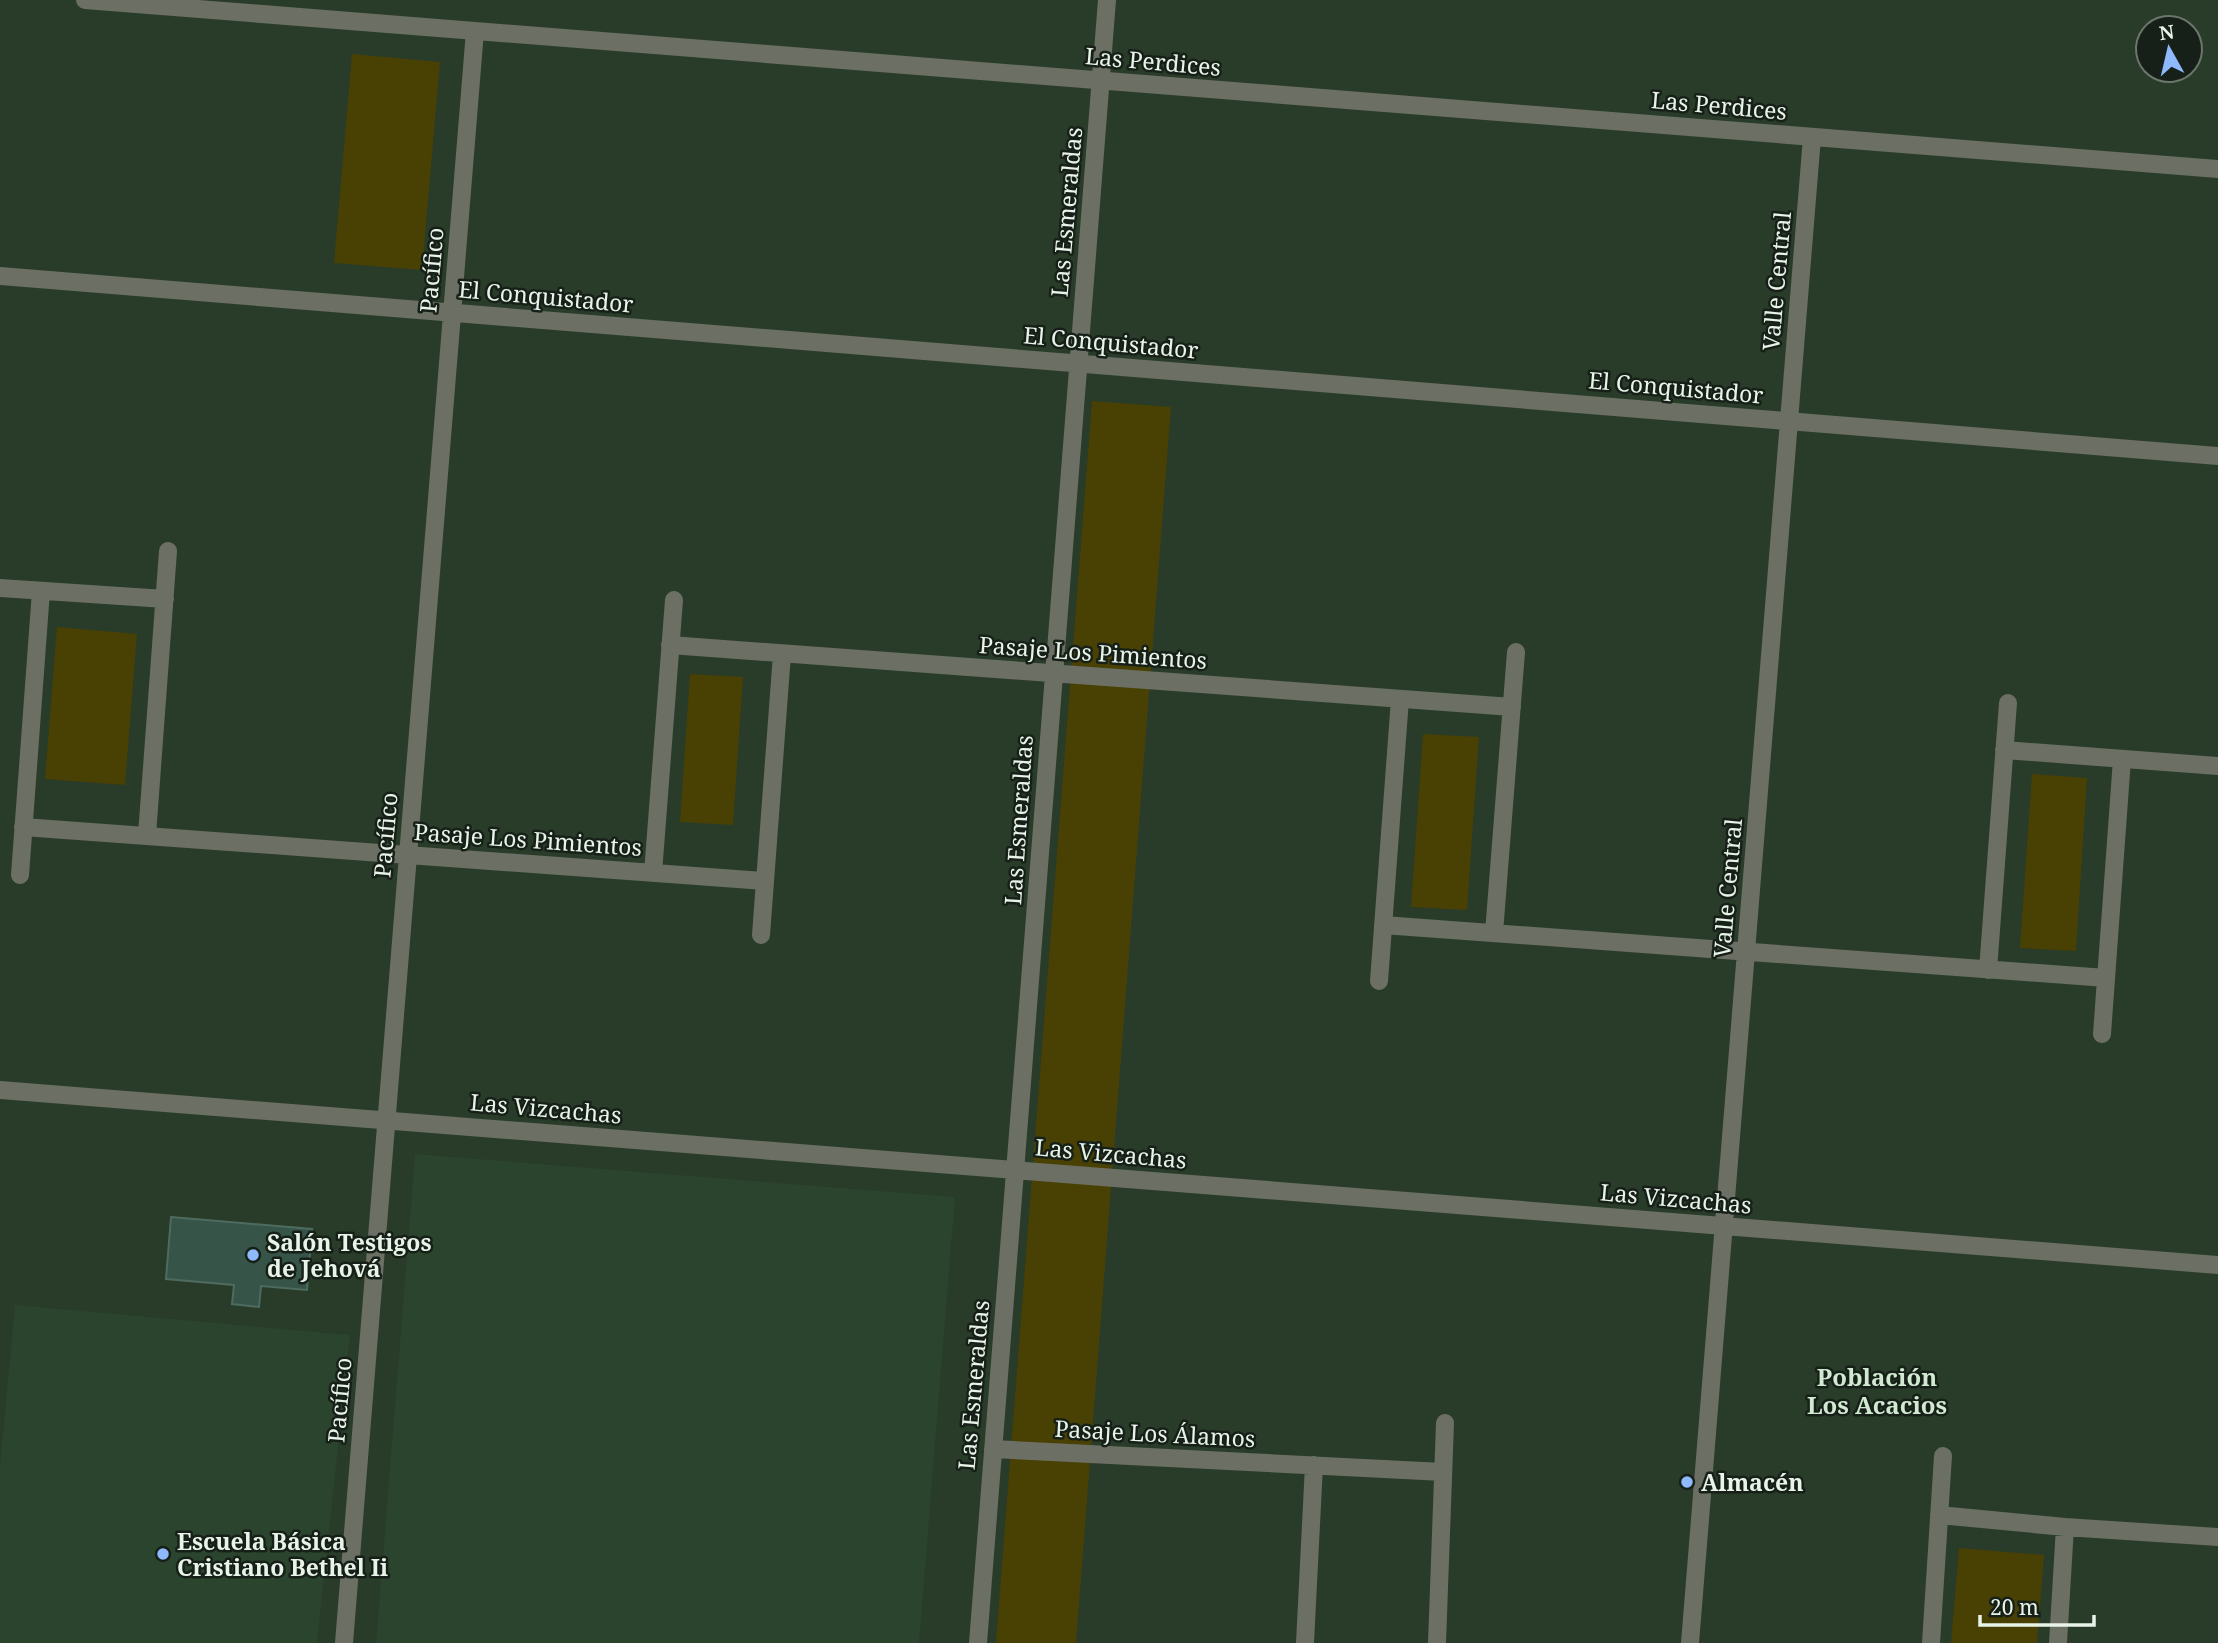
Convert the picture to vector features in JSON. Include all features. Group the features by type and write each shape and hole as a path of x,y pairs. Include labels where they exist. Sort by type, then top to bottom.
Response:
{"street":[{"name":"Las Perdices","path":"85,0 2218,169"},
{"name":"Las Esmeraldas","path":"978,1643 1107,0"},
{"name":"Pacífico","path":"344,1643 475,31"},
{"name":"Valle Central","path":"1690,1643 1812,137"},
{"name":"El Conquistador","path":"0,276 2218,456"},
{"path":"147,835 169,551"},
{"path":"0,588 165,599"},
{"path":"20,875 41,591"},
{"name":"Pasaje Los Pimientos","path":"653,873 674,600"},
{"name":"Pasaje Los Pimientos","path":"670,645 1512,707"},
{"path":"1494,933 1516,652"},
{"path":"761,935 782,654"},
{"path":"1379,981 1400,699"},
{"path":"1988,970 2008,703"},
{"path":"2004,750 2218,766"},
{"path":"2102,1034 2122,758"},
{"name":"Pasaje Los Pimientos","path":"23,827 765,881"},
{"path":"1383,925 2106,978"},
{"name":"Las Vizcachas","path":"0,1090 2218,1265"},
{"path":"1437,1643 1445,1423"},
{"name":"Pasaje Los Álamos","path":"993,1449 1443,1472"},
{"path":"1931,1643 1943,1456"},
{"path":"1305,1643 1314,1465"},
{"path":"1939,1515 2218,1537"},
{"path":"2058,1643 2065,1527"}],"shaded area":[{"path":"352,54 440,62 422,270 334,263"},
{"path":"1092,401 1171,407 1076,1643 996,1643"},
{"path":"57,627 137,634 125,785 45,779"},
{"path":"690,674 743,677 733,825 680,822"},
{"path":"1423,734 1479,737 1467,910 1411,907"},
{"path":"2032,774 2087,778 2076,951 2020,948"},
{"path":"415,1154 955,1197 919,1643 376,1643"},
{"name":"Escuela Básica Cristiano Bethel Ii","path":"15,1305 350,1335 317,1643 0,1643 0,1465"},
{"path":"1959,1548 2044,1555 2037,1643 1951,1643"}],"building":[{"path":"171,1217 312,1229 307,1290 261,1286 259,1307 232,1304 234,1285 166,1279"}],"place":[{"name":"Salón Testigos de Jehová","path":"253,1255"},
{"name":"Almacén","path":"1687,1482"},
{"name":"Escuela Básica Cristiano Bethel Ii","path":"163,1554"}],"district":[{"name":"Población Los Acacios","path":"1877,1390"}]}
